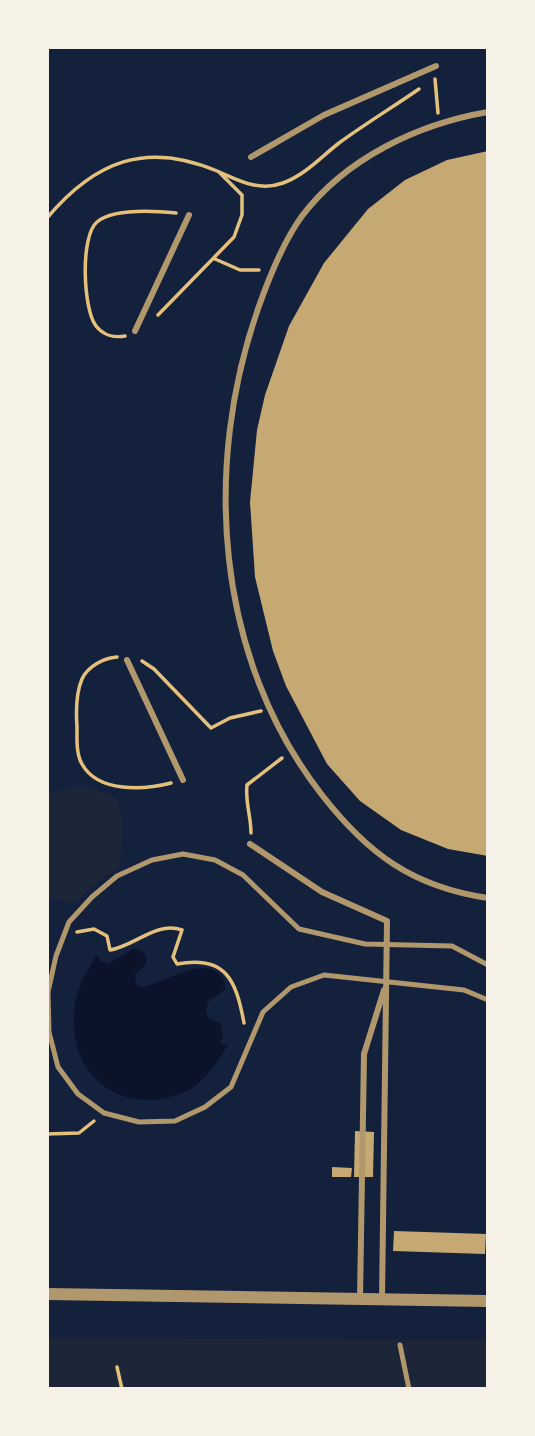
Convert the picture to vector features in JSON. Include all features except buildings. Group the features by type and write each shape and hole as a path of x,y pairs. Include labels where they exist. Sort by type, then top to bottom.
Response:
{"street":[{"path":"251,157 324,115 436,66"},
{"path":"488,112 440,122 388,145 341,176 302,217 272,271 239,371 227,452 225,492 226,532 238,611 270,709 292,751 333,809 385,861 427,883 488,898"},
{"path":"135,331 189,215"},
{"path":"127,658 183,780"},
{"path":"248,843 323,892 387,921 382,1299"},
{"path":"360,1299 364,1054 386,982"},
{"path":"47,1294 488,1301"}],"lane":[{"path":"488,965 452,946 365,944 299,929 243,875 215,860 183,854 152,860 117,876 69,922 55,956 48,992 49,1032 58,1068 78,1094 104,1113 139,1122 175,1121 205,1107 231,1087 263,1012 291,987 324,975 464,990 488,1000"},
{"path":"400,1345 409,1389"}],"path":[{"path":"436,66 435,99 440,122"},
{"path":"189,215 167,212 114,214 99,220 88,233 87,288 92,319 97,327 110,336 123,337 135,331 159,314 215,260 234,237 242,215 242,195 220,173"},
{"path":"215,260 240,270 272,271"},
{"path":"183,780 150,788 119,786 97,779 80,762 76,720 82,679 94,665 127,658 154,669 211,728 230,718 270,709"},
{"path":"248,843 251,816 245,798 247,785 264,769 292,751"},
{"path":"64,934 94,929 107,936 110,950 122,948 152,932 171,926 183,930 173,957 177,964 209,962 228,975 240,999 247,1053"},
{"path":"47,1134 79,1133 104,1113"},
{"path":"117,1367 122,1389"}],"shaded area":[{"path":"82,786 115,797 123,823 120,868 102,878 75,903 47,898 47,793"},
{"path":"133,949 142,950 146,956 146,964 135,975 136,984 141,987 202,968 213,969 221,976 226,989 208,1002 206,1011 209,1018 221,1024 223,1035 220,1044 228,1045 210,1072 198,1084 185,1092 163,1099 142,1100 122,1096 106,1087 92,1074 81,1058 75,1037 76,998 97,955 101,962 108,964"},
{"path":"47,1338 488,1340 488,1389 47,1389"}]}
